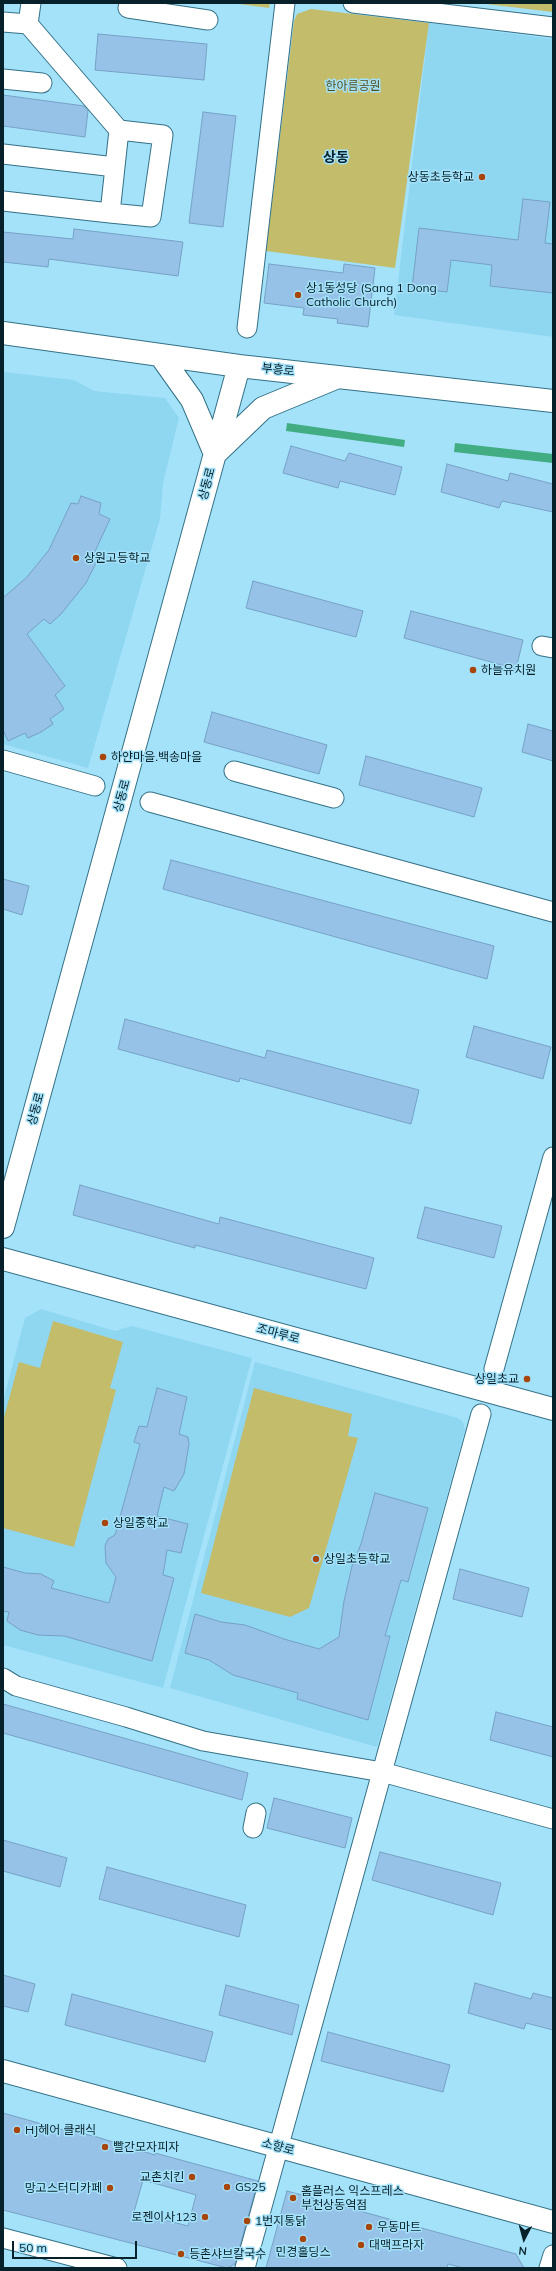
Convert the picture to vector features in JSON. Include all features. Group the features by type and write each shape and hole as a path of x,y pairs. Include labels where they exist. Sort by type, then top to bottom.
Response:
{"street":[{"path":"28,24 30,3"},
{"path":"129,3 128,8 208,20"},
{"path":"247,328 285,3"},
{"path":"353,3 553,28"},
{"path":"3,22 28,24 119,130 163,135 151,217 3,201"},
{"path":"3,79 42,84"},
{"path":"110,213 119,130"},
{"path":"3,154 115,167"},
{"name":"부흥로","path":"3,333 239,366 340,376 553,401"},
{"path":"160,355 192,400 215,454 262,408 340,376"},
{"name":"상동로","path":"3,1227 239,366"},
{"path":"3,760 95,786"},
{"path":"234,771 334,798"},
{"path":"150,802 553,912"},
{"path":"494,1369 553,1157"},
{"name":"조마루로","path":"3,1259 553,1409"},
{"path":"244,2268 482,1414"},
{"path":"3,1678 16,1686 126,1717 203,1741 382,1772 553,1819"},
{"name":"소향로","path":"3,2071 553,2222"},
{"path":"3,2238 117,2268"},
{"path":"549,2268 553,2254"}],"shaded area":[{"name":"상동초등학교","path":"429,23 553,39 553,337 394,315"},
{"name":"상원고등학교","path":"3,372 74,380 94,391 165,398 179,418 163,483 160,519 88,768 3,744"},
{"path":"287,423 405,440 404,447 286,431"},
{"path":"455,443 553,454 553,463 454,452"},
{"name":"상일중학교","path":"41,1309 115,1331 132,1326 252,1358 163,1688 3,1645 3,1401 25,1318"},
{"name":"상일초등학교","path":"255,1362 458,1418 463,1422 465,1430 377,1747 170,1688"}],"green space":[{"path":"232,3 270,3 269,8"},
{"path":"486,3 553,3 553,12 486,4"},
{"name":"한아름공원","path":"311,9 429,23 395,268 266,251 294,21 297,14"},
{"path":"53,1321 123,1342 110,1388 116,1390 74,1547 3,1528 3,1421 19,1362 40,1368"},
{"path":"254,1388 352,1414 348,1436 358,1438 309,1608 290,1617 201,1593"}],"building":[{"path":"98,34 207,44 204,80 95,70"},
{"path":"3,95 84,106 88,111 85,137 3,126"},
{"path":"203,112 236,116 223,227 189,223"},
{"path":"523,199 550,202 545,243 553,244 553,293 490,286 492,265 451,260 447,292 412,288 419,228 518,240"},
{"path":"74,229 183,242 178,276 49,259 48,267 3,262 3,232 73,239"},
{"path":"269,264 343,273 344,264 375,268 368,327 337,323 338,319 303,315 304,308 264,303"},
{"path":"291,446 345,461 349,453 402,467 395,495 340,481 338,488 283,473"},
{"path":"447,464 508,481 510,473 553,484 553,512 502,501 499,508 441,492"},
{"path":"81,496 101,503 99,514 110,519 91,560 96,563 86,583 61,614 50,624 44,619 27,634 65,686 55,695 64,709 50,719 53,724 41,732 28,738 25,733 8,741 3,730 3,598 27,577 49,550 71,503 78,504"},
{"path":"253,581 363,611 356,637 246,608"},
{"path":"411,611 523,640 516,669 404,638"},
{"path":"212,712 327,745 319,774 204,742"},
{"path":"528,724 553,731 553,761 522,752"},
{"path":"366,756 482,788 474,817 359,785"},
{"path":"171,860 494,946 487,979 163,889"},
{"path":"3,879 29,886 22,915 3,909"},
{"path":"125,1019 265,1058 267,1050 419,1090 411,1124 240,1078 239,1082 118,1049"},
{"path":"474,1026 551,1047 543,1079 466,1057"},
{"path":"80,1185 219,1224 220,1217 374,1258 366,1289 195,1245 195,1248 73,1215"},
{"path":"425,1207 502,1226 494,1258 417,1238"},
{"path":"157,1388 187,1397 179,1434 188,1437 189,1444 184,1474 174,1491 164,1487 157,1516 188,1524 181,1553 167,1550 163,1575 174,1578 152,1661 64,1636 38,1635 20,1630 7,1621 9,1612 3,1611 3,1567 25,1573 41,1574 54,1581 51,1588 109,1603 116,1577 106,1563 105,1546 108,1539 115,1535 140,1444 134,1442 139,1426 147,1427"},
{"path":"375,1493 428,1508 408,1582 401,1580 385,1636 390,1636 368,1720 297,1699 298,1693 233,1675 209,1660 185,1653 195,1614 221,1622 245,1625 284,1639 319,1649 339,1637 344,1601 352,1566 361,1544"},
{"path":"460,1569 529,1588 522,1617 453,1599"},
{"path":"3,1704 248,1773 242,1800 3,1733"},
{"path":"496,1712 553,1727 553,1757 490,1740"},
{"path":"274,1798 352,1818 345,1848 267,1828"},
{"path":"3,1840 67,1858 60,1887 3,1871"},
{"path":"380,1852 501,1883 493,1915 372,1880"},
{"path":"107,1867 246,1905 239,1937 99,1899"},
{"path":"3,1975 35,1984 28,2012 3,2006"},
{"path":"475,1983 531,1999 533,1993 553,1998 553,2030 526,2023 524,2029 468,2013"},
{"path":"226,1985 299,2005 292,2035 219,2015"},
{"path":"72,1994 213,2032 205,2062 65,2025"},
{"path":"328,2032 450,2065 443,2092 321,2061"},
{"path":"3,2113 67,2131 97,2137 155,2155 155,2153 258,2181 235,2264 227,2268 3,2210","holes":["143,2180 196,2195 188,2226 134,2212"]},
{"path":"287,2191 516,2254 524,2268 463,2268 448,2264 447,2268 266,2268"}],"place":[{"name":"상동초등학교","path":"482,177"},
{"name":"상1동성당 (Sang 1 Dong Catholic Church)","path":"298,295"},
{"name":"상원고등학교","path":"76,558"},
{"name":"하늘유치원","path":"473,670"},
{"name":"하얀마을.백송마을","path":"103,757"},
{"name":"상일초교","path":"527,1379"},
{"name":"상일중학교","path":"105,1523"},
{"name":"상일초등학교","path":"316,1559"},
{"name":"HJ헤어 클래식","path":"17,2130"},
{"name":"빨간모자피자","path":"105,2147"},
{"name":"교촌치킨","path":"192,2177"},
{"name":"GS25","path":"227,2187"},
{"name":"망고스터디카페","path":"110,2188"},
{"name":"홈플러스 익스프레스 부천상동역점","path":"293,2198"},
{"name":"로젠이사123","path":"205,2217"},
{"name":"1번지통닭","path":"247,2221"},
{"name":"우동마트","path":"369,2227"},
{"name":"민경홀딩스","path":"303,2239"},
{"name":"대맥프라자","path":"361,2245"},
{"name":"등촌샤브칼국수","path":"181,2254"}],"district":[{"name":"상동","path":"336,158"}]}
